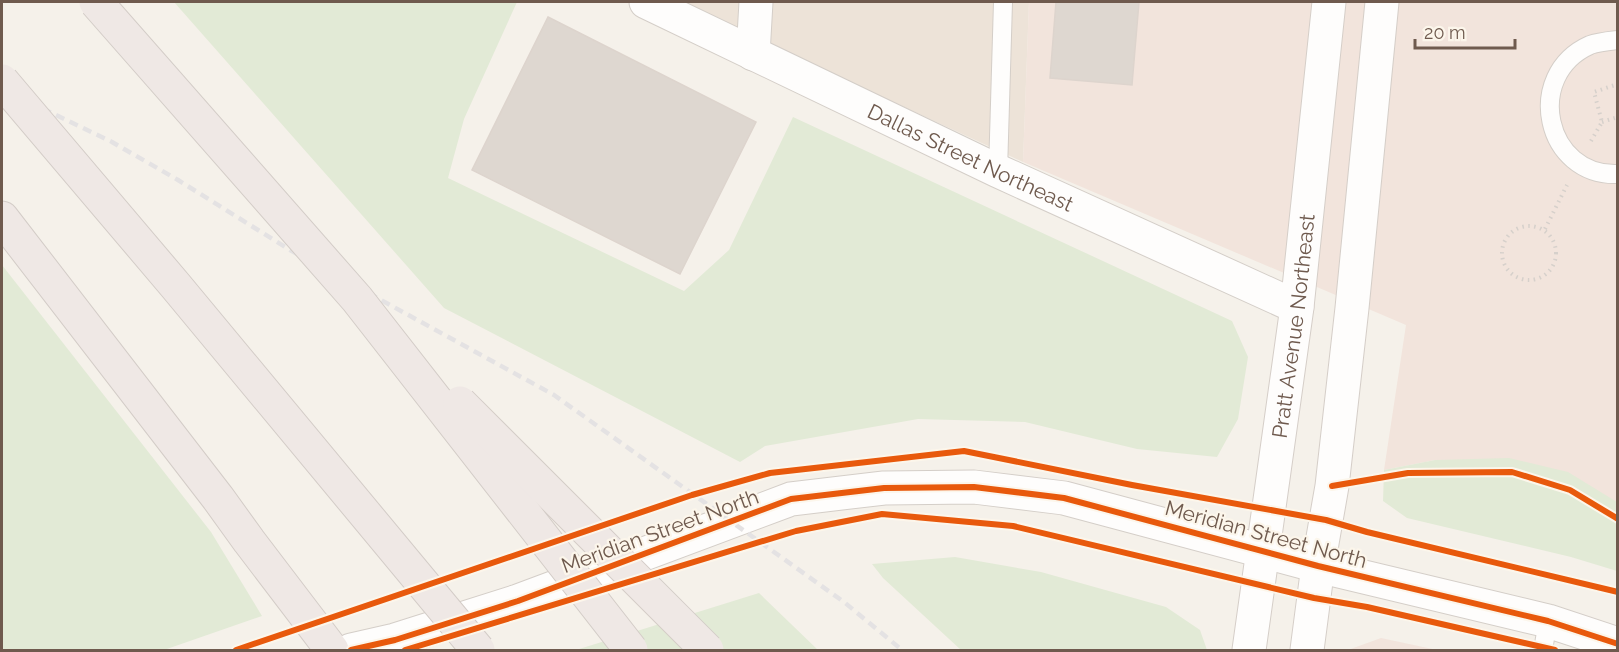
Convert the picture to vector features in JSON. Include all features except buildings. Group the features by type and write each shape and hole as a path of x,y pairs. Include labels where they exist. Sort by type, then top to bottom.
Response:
{"highway":[{"path":"96,2 357,299 631,651"},
{"path":"2,81 175,285 478,651"},
{"path":"2,218 218,498 332,651"},
{"path":"357,299 707,651"},
{"path":"249,541 317,651"}],"street":[{"name":"Dallas Street Northeast","path":"646,2 998,171 1297,307"},
{"path":"753,54 756,2"},
{"name":"Pratt Avenue Northeast","path":"1249,651 1261,551 1297,307 1329,2"},
{"path":"1306,651 1333,474 1382,2"},
{"name":"Meridian Street North","path":"351,651 395,640 518,602 791,500 884,488 974,487 1064,498 1318,566 1546,636 1617,644"}],"lane":[{"path":"998,171 1003,2"},
{"path":"1617,40 1590,45 1568,60 1552,83 1548,110 1554,137 1578,164 1604,175 1617,174"}],"path":[{"path":"1617,84 1594,92 1602,122 1617,117"},
{"path":"1533,225 1545,229 1557,250 1551,271 1538,280 1526,281 1513,276 1504,266 1502,250 1508,235 1522,226 1533,225"}],"shaded area":[{"path":"677,2 1029,2 1023,162"},
{"path":"1029,2 1617,2 1617,502 1607,497 1435,460 1384,470 1406,325 1023,162"},
{"path":"1381,638 1437,650 1348,650"}],"green space":[{"path":"174,2 517,2 464,119 448,178 684,291 729,250 793,117 1232,321 1248,357 1238,419 1217,457 1137,449 1025,422 918,419 765,446 740,462 444,308"},
{"path":"2,265 211,532 262,616 164,650 2,650"},
{"path":"1509,458 1568,472 1617,502 1617,571 1571,557 1407,518 1383,501 1384,470 1435,460"},
{"path":"955,557 1041,572 1166,607 1200,630 1207,650 961,650 883,578 872,564"},
{"path":"759,593 818,650 576,650"}],"railway":[{"path":"2,89 112,142 290,250 554,395 844,602 902,650"}],"cycle path":[{"path":"236,650 692,495 770,473 964,451 1132,485 1326,520 1367,532 1618,592"},
{"path":"1332,486 1408,473 1512,472 1570,490 1618,519"},
{"path":"351,650 395,640 518,601 791,499 884,488 974,487 1064,498 1318,566 1548,621 1618,644"},
{"path":"405,650 796,531 882,514 1013,526 1314,598 1367,607 1555,650"}]}
